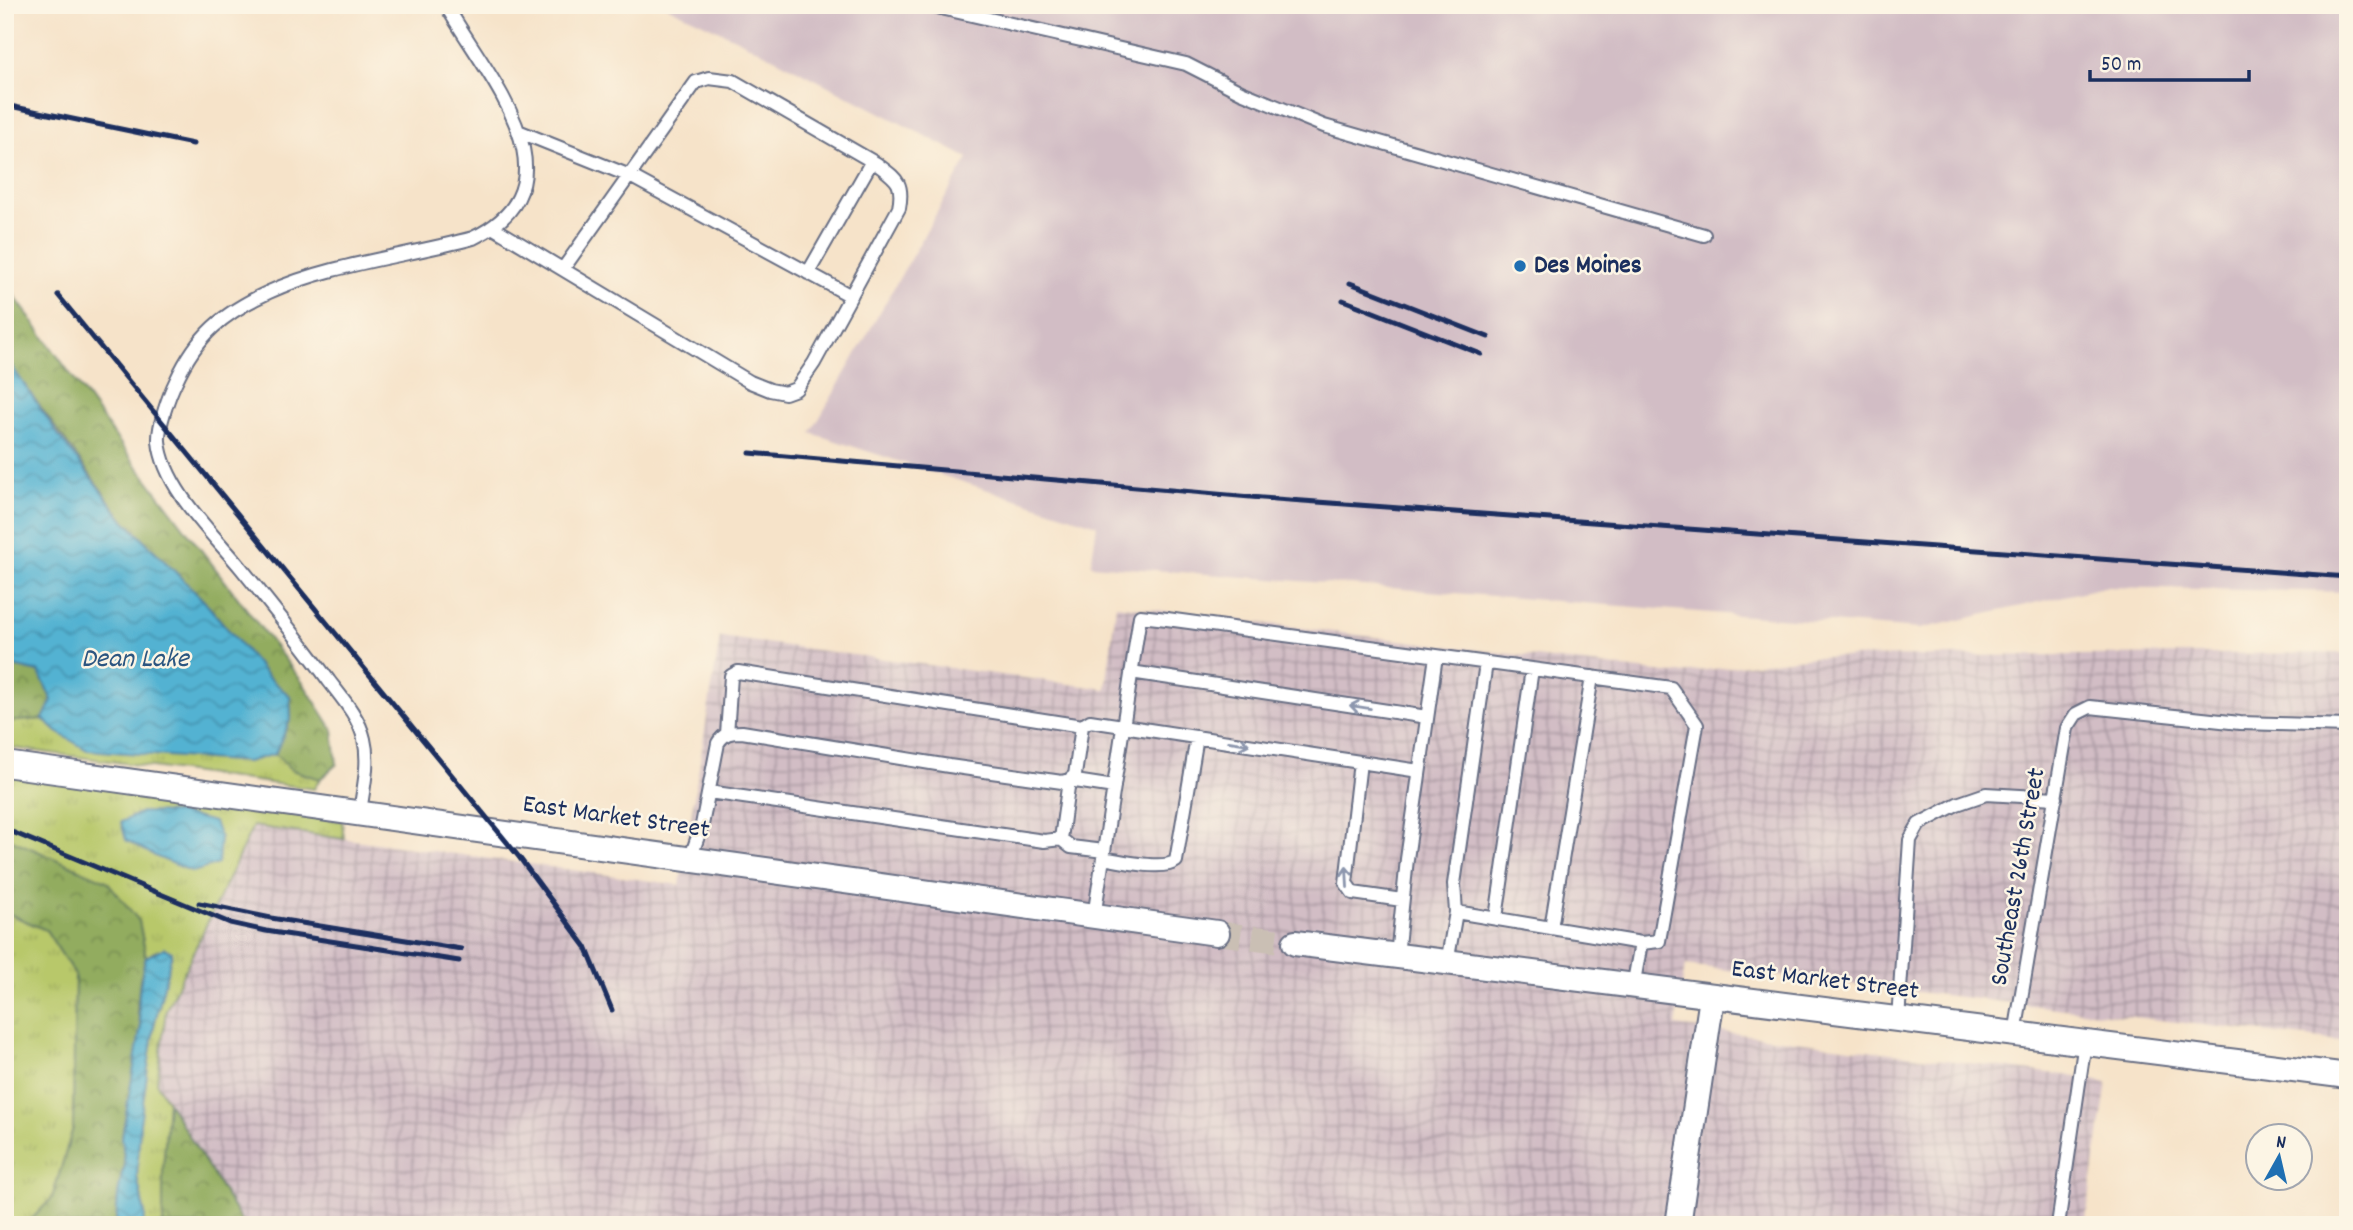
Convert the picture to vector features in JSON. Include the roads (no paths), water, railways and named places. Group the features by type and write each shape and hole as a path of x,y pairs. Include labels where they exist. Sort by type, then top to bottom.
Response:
{"street":[{"name":"East Market Street","path":"5,764 1217,933"},
{"name":"East Market Street","path":"1295,943 2348,1076"},
{"path":"1678,1225 1712,997"}],"lane":[{"path":"360,812 367,761 364,738 355,716 306,649 179,492 163,461 159,439 170,393 186,359 204,334 236,309 271,291 316,276 473,238 494,228 522,195 525,157 513,115 446,5"},
{"path":"928,5 1186,64 1241,92 1324,126 1704,235"},
{"path":"494,228 750,382 785,393 796,389 814,363 898,208 901,194 898,180 872,161 733,81 709,78 696,82 564,269"},
{"path":"518,131 630,176 851,296"},
{"path":"808,273 872,161"},
{"path":"1094,917 1140,616 1671,688 1696,725 1659,941 1641,943 1456,912"},
{"path":"1397,956 1402,900 1436,656"},
{"path":"1447,963 1456,912 1454,884 1486,663"},
{"path":"1496,918 1532,669"},
{"path":"727,734 731,676 738,672 1082,726 1090,721 1123,725 1419,771"},
{"path":"1131,672 1427,717"},
{"path":"1551,928 1592,677"},
{"name":"Southeast 26th Street","path":"2015,1034 2067,728 2076,714 2090,707 2240,723 2348,726"},
{"path":"690,859 702,825 718,743 727,734 742,732 1062,782 1075,775 1082,726"},
{"path":"1069,780 1061,839 1066,845 1155,865 1170,865 1176,861 1197,737"},
{"path":"1360,762 1346,883 1353,893 1402,900"},
{"path":"1069,780 1114,787"},
{"path":"709,792 1044,841 1061,839"},
{"path":"1898,1020 1910,841 1919,824 1957,804 1986,794 2056,798"},
{"path":"1633,987 1641,943"},
{"path":"2058,1225 2085,1042"}],"water":[{"name":"Dean Lake","path":"5,356 59,436 122,518 204,601 269,678 290,696 291,718 275,754 247,762 87,750 57,732 43,719 52,700 39,672 5,664"},
{"path":"141,812 179,813 214,822 220,838 218,864 193,872 126,840 121,822"},
{"path":"164,948 172,952 154,1026 140,1123 137,1177 145,1214 144,1225 116,1225 118,1195 125,1166 122,1137 141,1026 140,983 146,957"}],"tunnel":[{"path":"1217,933 1295,943"}],"railway":[{"path":"5,105 193,144"},
{"path":"1350,283 1488,337"},
{"path":"58,295 519,857 586,947 612,1010"},
{"path":"1343,300 1481,354"},
{"path":"750,453 1262,498 2348,577"},
{"path":"5,829 230,923 459,961"},
{"path":"199,903 271,918 461,949"}],"place":[{"name":"Des Moines","path":"1520,266"}]}
